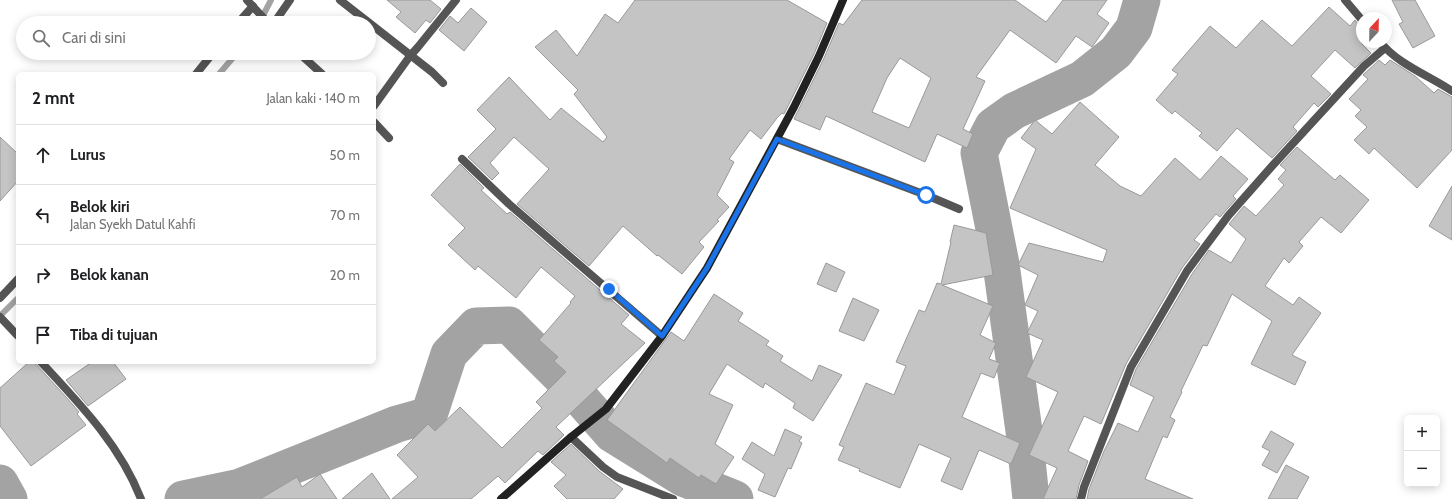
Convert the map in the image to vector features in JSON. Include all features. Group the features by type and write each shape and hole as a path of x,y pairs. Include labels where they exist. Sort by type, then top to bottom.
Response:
{"street":[{"path":"275,16 290,0"},
{"path":"340,0 360,16"},
{"path":"376,103 410,56 456,0"},
{"path":"501,499 606,409 662,336 707,268 777,139 819,56 843,0"},
{"path":"1345,0 1356,13"},
{"path":"243,16 252,5 263,16"},
{"path":"376,29 432,72 443,83"},
{"path":"1081,499 1084,487 1130,367 1187,271 1228,216 1380,48"},
{"path":"1387,48 1412,68 1452,91"},
{"path":"198,72 207,60"},
{"path":"307,60 320,72"},
{"path":"376,124 389,138"},
{"path":"777,139 926,195 959,209"},
{"path":"462,159 509,204 662,336"},
{"path":"0,298 16,281"},
{"path":"2,319 16,334"},
{"path":"43,364 93,419 121,457 141,499"},
{"path":"574,435 603,467 617,477 674,499"}],"building":[{"path":"387,0 430,0 441,9 430,23 426,20 415,33 396,17 401,12"},
{"path":"635,0 787,0 827,23 814,54 784,114 782,113 777,118 761,139 750,130 729,159 734,162 717,195 729,207 717,220 719,221 699,242 704,247 682,274 658,255 657,256 623,226 589,266 517,204 549,169 514,137 490,163 499,173 492,180 468,157 496,129 477,110 509,77 550,120 561,108 603,142 607,137 574,94 578,90 535,47 556,30 577,56 605,14 618,23"},
{"path":"862,0 1015,0 1046,22 1063,0 1107,0 1097,14 1109,23 1092,47 1076,36 1056,63 1010,30 976,77 985,81 963,129 973,134 967,148 937,134 925,162 826,116 820,130 794,119 824,58 839,23 843,25","holes":["900,58 931,78 909,128 872,112 887,78"]},
{"path":"1392,0 1415,0 1435,36 1413,48 1399,24 1403,22"},
{"path":"1329,7 1350,26 1355,20 1356,48 1366,48 1371,53 1355,68 1335,50 1311,76 1331,94 1318,107 1314,103 1293,127 1297,131 1272,158 1237,128 1217,151 1199,136 1202,133 1175,111 1172,114 1156,100 1178,74 1172,70 1210,26 1236,48 1262,20 1292,46"},
{"path":"471,8 487,22 464,51 439,30 450,16 458,23"},
{"path":"1379,60 1385,65 1390,60 1415,76 1434,93 1438,89 1452,97 1452,150 1417,188 1374,148 1369,154 1354,140 1367,127 1355,116 1361,110 1349,99 1368,79 1363,75"},
{"path":"1080,102 1119,137 1095,165 1120,186 1141,196 1175,158 1200,180 1221,156 1248,179 1233,196 1236,199 1220,217 1216,214 1194,240 1200,244 1182,268 1126,364 1101,424 1084,416 1068,451 1088,461 1079,485 1076,499 1043,499 1057,468 1029,455 1058,392 1026,377 1043,340 1027,333 1038,311 1025,305 1038,275 1018,265 1029,243 1103,262 1107,250 1010,208 1036,149 1021,138 1035,120 1052,134"},
{"path":"0,137 16,152 16,183 0,201"},
{"path":"1297,147 1335,180 1340,175 1369,200 1341,233 1321,217 1299,242 1303,246 1289,263 1284,258 1265,286 1293,305 1299,297 1321,313 1292,355 1306,362 1295,385 1251,364 1272,321 1232,294 1207,346 1203,345 1181,391 1182,392 1170,417 1175,420 1167,438 1163,436 1145,479 1193,499 1087,499 1089,489 1104,451 1118,423 1138,432 1154,397 1130,385 1136,369 1192,274 1209,250 1231,263 1246,239 1229,224 1244,206 1256,216 1284,185 1278,179 1286,170 1280,165"},
{"path":"460,164 484,188 481,190 507,214 510,212 629,315 621,324 645,343 556,427 564,435 543,455 538,451 505,483 498,476 471,499 392,499 418,477 397,455 428,424 435,431 460,407 502,448 542,408 536,402 566,372 554,361 558,357 539,340 571,303 570,302 575,296 541,267 516,298 478,266 475,270 448,245 465,228 431,195"},
{"path":"1452,186 1452,240 1429,226"},
{"path":"954,225 986,233 993,275 942,285 993,306 980,335 996,343 989,359 1000,363 994,378 981,373 962,417 1020,443 1011,464 979,450 962,490 941,481 951,458 919,444 900,488 859,471 860,469 838,460 844,447 839,445 866,383 894,395 906,366 896,362 919,310 925,312 937,283 941,284"},
{"path":"826,263 845,272 836,292 817,284"},
{"path":"714,294 743,313 738,321 769,341 766,345 783,356 780,361 812,381 819,365 842,375 813,421 793,408 795,403 765,383 763,388 727,364 709,394 733,405 715,444 734,457 716,484 701,475 699,478 670,458 667,463 607,420 671,332 684,341"},
{"path":"853,298 879,310 864,341 839,331"},
{"path":"27,364 36,364 79,412 77,414 86,425 31,466 0,426 0,388"},
{"path":"89,364 115,364 126,379 88,406 66,380"},
{"path":"785,429 802,437 799,441 802,443 791,469 788,468 775,497 758,490 765,474 742,459 752,442 774,456"},
{"path":"1271,431 1294,444 1277,473 1262,465 1270,451 1262,447"},
{"path":"571,444 599,471 623,489 614,499 567,499 554,486 566,475 551,462"},
{"path":"1286,465 1309,477 1297,499 1268,499"},
{"path":"372,473 390,499 342,499"},
{"path":"320,474 337,499 260,499 297,477 302,487"}],"waterway":[{"path":"263,16 271,0"},
{"path":"1031,499 1024,431 1001,264 979,153 993,126 1014,111 1082,79 1116,52 1134,28 1142,0"},
{"path":"221,72 231,60"},
{"path":"0,316 16,300"},
{"path":"183,499 240,487 397,424 429,415 449,354 476,326 509,325 568,384 612,434 683,478 735,499"},
{"path":"0,483 9,499"}],"route":[{"path":"609,289 662,336 707,268 777,139 926,195"}]}
